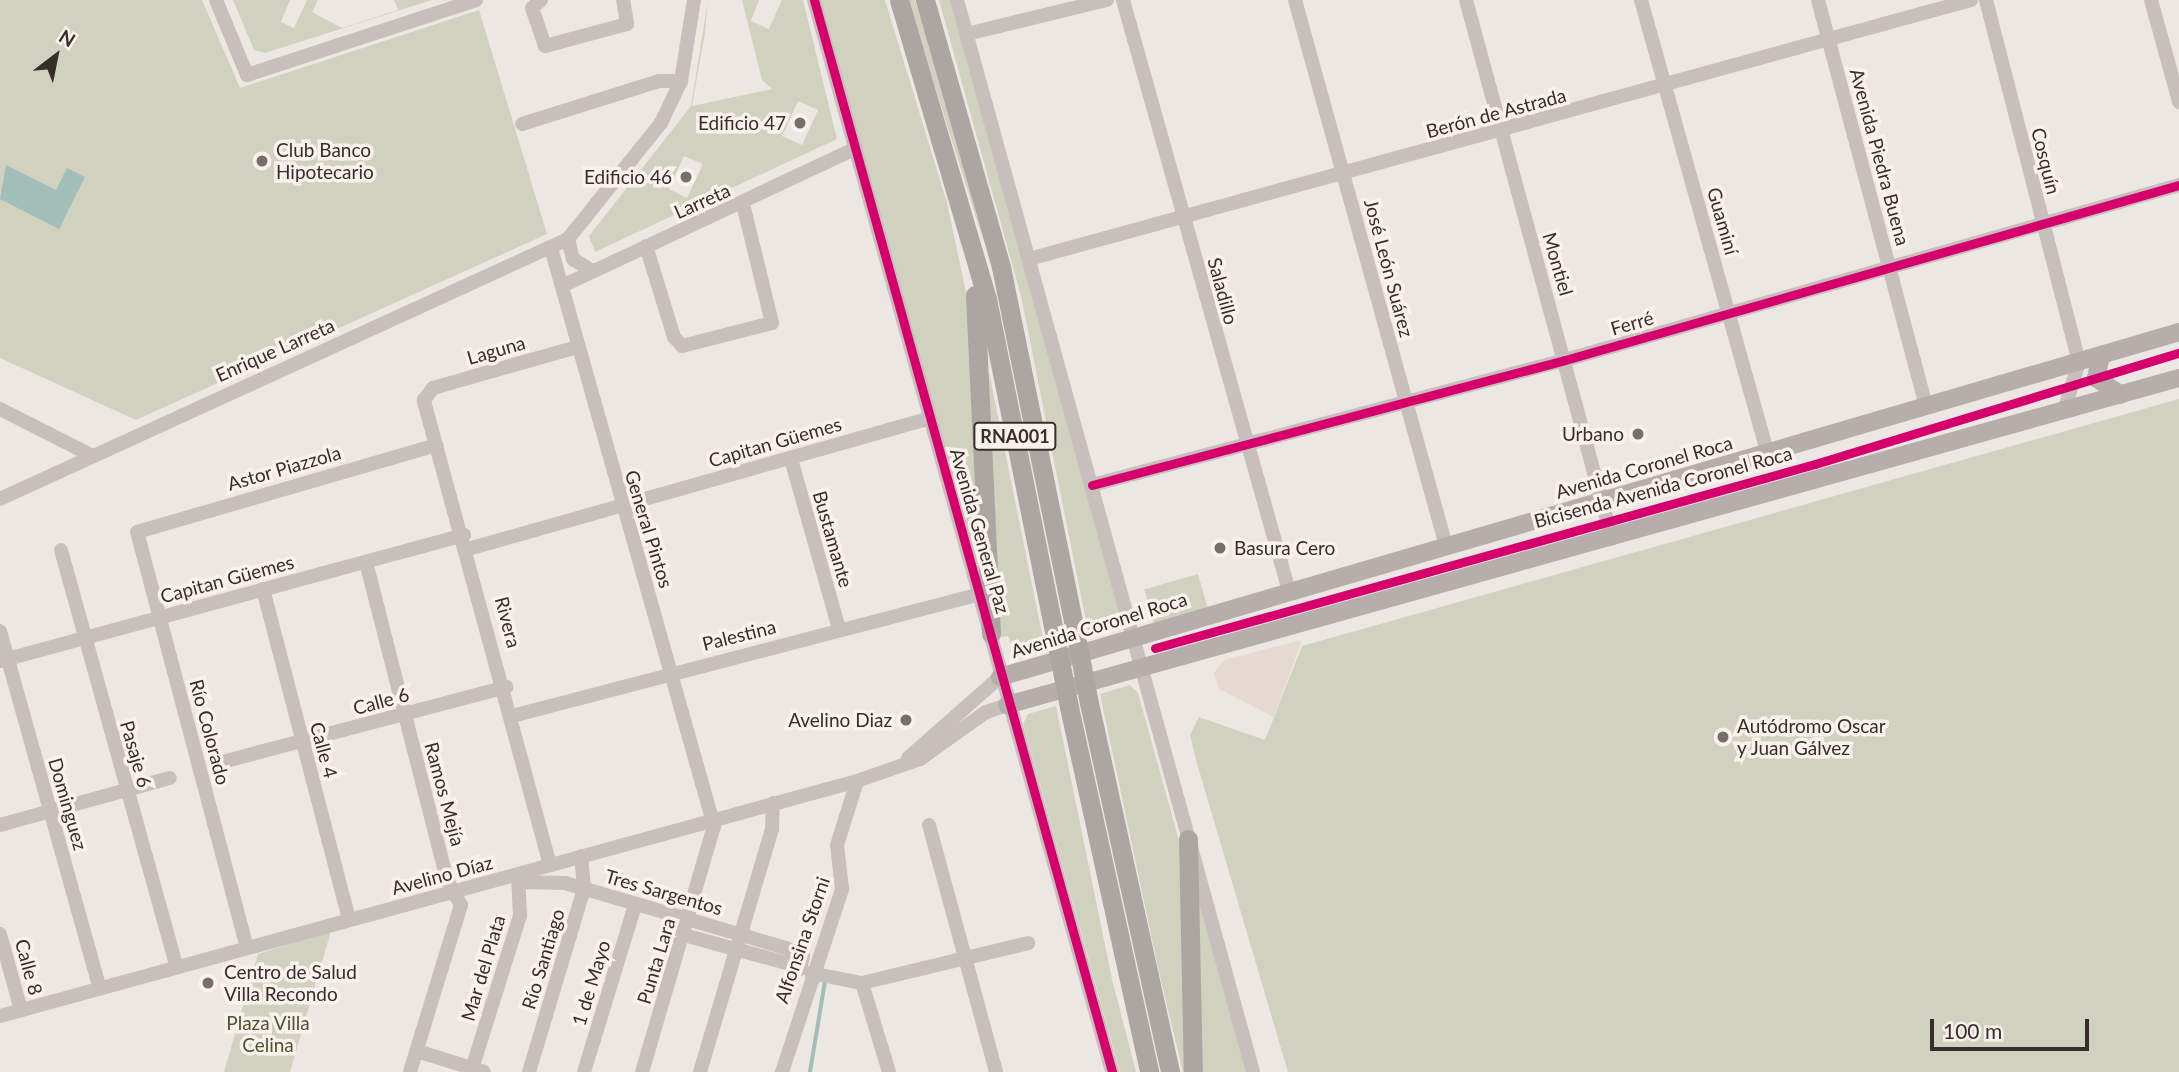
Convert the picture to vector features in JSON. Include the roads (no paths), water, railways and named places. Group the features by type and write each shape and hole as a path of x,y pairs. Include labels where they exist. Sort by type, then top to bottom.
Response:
{"highway":[{"name":"RNA001","path":"899,0 972,238 1069,707 1149,1072"},
{"name":"RNA001","path":"925,0 1001,267 1089,703 1170,1072"},
{"path":"972,238 990,634"},
{"path":"1188,839 1193,1072"}],"main road":[{"name":"Avenida Coronel Roca","path":"1000,677 1135,635 2179,332"},
{"path":"2101,356 2096,378 2121,394"},
{"path":"1007,705 1612,539 2179,378"}],"street":[{"path":"216,0 247,75 476,0"},
{"path":"541,0 532,8 545,46 627,24 623,0"},
{"path":"592,271 573,259 568,239 651,140 681,80 694,0"},
{"name":"Avenida General Paz","path":"814,0 990,634 1007,705 1112,1072"},
{"path":"957,0 1135,635 1253,1072"},
{"path":"967,34 1107,0"},
{"name":"Saladillo","path":"1123,0 1245,446 1289,591"},
{"name":"José León Suárez","path":"1295,0 1446,546"},
{"name":"Montiel","path":"1466,0 1612,539"},
{"name":"Guaminí","path":"1642,0 1767,452"},
{"name":"Avenida Piedra Buena","path":"1818,0 1926,406"},
{"name":"Berón de Astrada","path":"1029,258 1665,87 1971,0"},
{"name":"Cosquín","path":"1986,0 2079,362"},
{"path":"2151,0 2179,102"},
{"path":"522,124 659,81 681,80"},
{"name":"Larreta","path":"562,286 743,204 856,148"},
{"name":"Ferré","path":"1092,485 1565,360 2179,185"},
{"path":"646,246 674,337 682,346 772,323 743,204"},
{"name":"Enrique Larreta","path":"0,499 568,239"},
{"name":"General Pintos","path":"551,248 620,505 672,672 713,820"},
{"name":"Laguna","path":"427,392 577,347"},
{"path":"2064,411 2079,362"},
{"name":"Rivera","path":"427,392 437,445 506,687 550,865"},
{"path":"0,410 93,456"},
{"name":"Capitan Güemes","path":"4,660 366,562 466,542 620,505 930,418"},
{"name":"Astor Piazzola","path":"140,528 437,445"},
{"name":"Bustamante","path":"791,459 839,629"},
{"name":"Río Colorado","path":"140,528 136,537 160,617 247,948"},
{"name":"Pasaje 6","path":"61,550 83,639 177,967"},
{"name":"Ramos Mejía","path":"366,562 404,715 459,914 410,1072"},
{"name":"Calle 4","path":"263,589 349,920"},
{"name":"Palestina","path":"512,716 672,672 977,595"},
{"name":"Dominguez","path":"0,631 4,660 51,813 100,988"},
{"name":"Avelino Díaz","path":"893,770 1000,677"},
{"name":"Calle 6","path":"226,761 506,687"},
{"name":"Avelino Díaz","path":"0,1016 453,892 519,878 550,865 893,770 1007,705"},
{"path":"0,825 170,778"},
{"name":"Alfonsina Storni","path":"782,1072 804,990 842,889 837,845 857,781"},
{"path":"699,1072 743,935 772,829 773,803"},
{"name":"Punta Lara","path":"642,1072 689,919 713,820"},
{"path":"929,825 996,1072"},
{"name":"Río Santiago","path":"529,1072 584,889 582,856"},
{"name":"Tres Sargentos","path":"519,878 545,879 743,935 793,962"},
{"name":"Mar del Plata","path":"476,1071 520,916 519,878"},
{"name":"1 de Mayo","path":"584,1072 635,905"},
{"name":"Calle 8","path":"0,934 21,1010"},
{"name":"Tres Sargentos","path":"684,935 738,951 793,962"},
{"path":"811,973 862,983 1028,943"},
{"path":"793,962 804,990"},
{"path":"862,983 889,1072"},
{"path":"417,1051 476,1071"}],"water":[{"path":"6,165 56,190 67,168 85,177 59,229 0,199"}],"waterway":[{"path":"810,1072 825,981"}],"place":[{"name":"Edificio 47","path":"800,123"},
{"name":"Club Banco Hipotecario","path":"262,161"},
{"name":"Edificio 46","path":"686,177"},
{"name":"Urbano","path":"1638,434"},
{"name":"Basura Cero","path":"1220,548"},
{"name":"Avelino Diaz","path":"906,720"},
{"name":"Autódromo Oscar y Juan Gálvez","path":"1723,737"},
{"name":"Centro de Salud Villa Recondo","path":"208,983"}],"park label":[{"name":"Plaza Villa Celina","path":"268,1034"}]}
